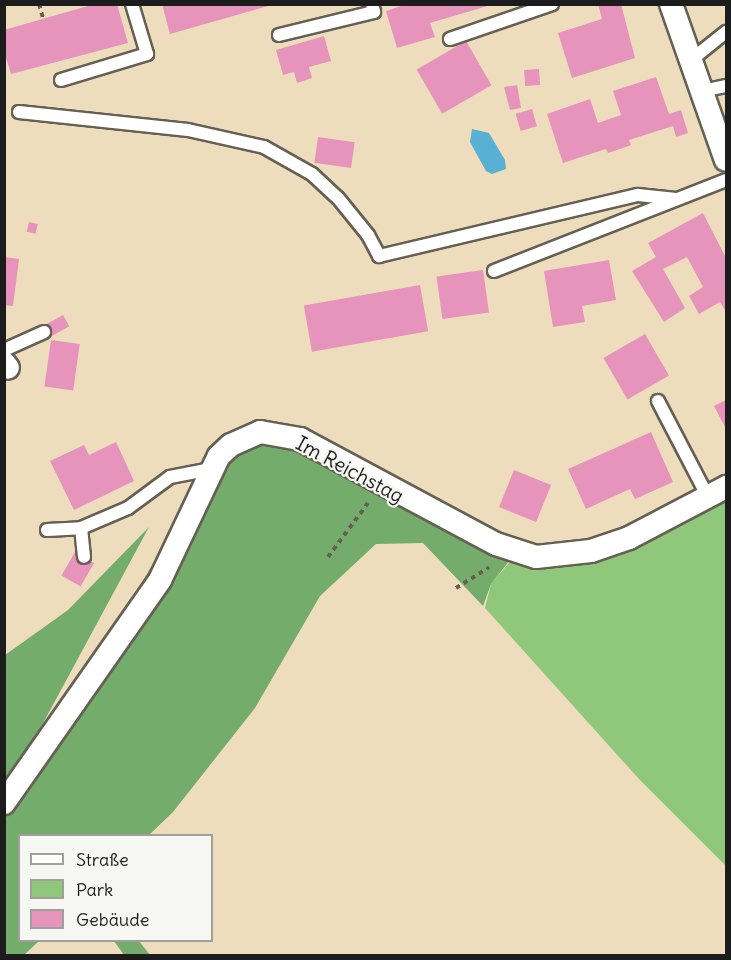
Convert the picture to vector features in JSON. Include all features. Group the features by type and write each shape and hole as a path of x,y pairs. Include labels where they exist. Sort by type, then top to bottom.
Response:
{"street":[{"path":"671,4 726,160"},
{"name":"Im Reichstag","path":"4,803 160,580 212,469 231,445 260,432 278,433 300,439 512,551 536,557 591,551 629,538 717,492"}],"lane":[{"path":"62,80 147,54 132,4"},
{"path":"279,35 374,12 372,4"},
{"path":"450,39 552,4"},
{"path":"691,60 726,32"},
{"path":"702,91 726,86"},
{"path":"19,112 188,130 264,147 312,174 338,198 368,235 379,256 638,195 674,199"},
{"path":"494,272 726,180"},
{"path":"6,360 44,332"},
{"path":"658,401 717,492"},
{"path":"47,530 81,528 128,508 170,477 212,469"},
{"path":"81,528 84,557"}],"path":[{"path":"39,4 43,18"},
{"path":"328,557 383,483"},
{"path":"456,588 512,551"}],"green space":[{"path":"257,419 510,560 491,584 483,606 423,543 376,544 320,596 255,708 173,812 150,834 18,834 18,942 38,942 24,955 5,956 5,816 192,497 211,469"},
{"path":"726,502 726,866 639,779 485,608 491,584 509,563 595,563"},
{"path":"149,527 7,790 5,789 5,655 68,610"},
{"path":"115,942 140,942 150,955 124,955"}],"water":[{"path":"472,129 489,133 505,160 506,169 492,174 486,171 470,142"}],"building":[{"path":"95,4 117,4 128,43 11,74 4,51 4,30"},
{"path":"162,4 272,4 272,5 170,34"},
{"path":"407,4 491,5 430,23 435,37 397,48 386,11"},
{"path":"598,4 621,4 635,58 572,78 558,33 602,19"},
{"path":"324,36 331,61 309,67 312,78 297,83 294,72 283,75 276,50"},
{"path":"466,41 492,85 442,114 417,70"},
{"path":"539,69 540,85 525,86 524,70"},
{"path":"656,77 669,114 681,110 688,133 676,137 673,126 629,140 631,145 620,149 608,153 606,149 563,163 547,114 590,99 598,123 621,115 613,91"},
{"path":"517,85 521,108 510,110 504,87"},
{"path":"532,109 537,126 521,131 516,114"},
{"path":"318,137 355,142 351,168 314,163"},
{"path":"703,213 726,258 726,312 720,302 699,314 689,296 703,287 687,257 663,269 685,308 664,322 632,271 656,257 648,243"},
{"path":"29,222 38,224 36,234 27,232"},
{"path":"4,257 19,259 13,306 4,305"},
{"path":"609,260 616,300 582,306 585,322 553,327 544,271"},
{"path":"483,270 489,313 442,319 436,277"},
{"path":"420,285 428,331 312,352 304,305"},
{"path":"63,315 69,326 47,338 41,327"},
{"path":"645,334 669,376 627,400 603,358"},
{"path":"51,340 80,344 73,391 44,387"},
{"path":"726,400 726,429 714,406"},
{"path":"651,432 673,482 635,499 630,489 586,509 568,469"},
{"path":"116,442 134,481 74,510 50,461 84,445 89,455"},
{"path":"514,470 551,485 536,522 499,507"},
{"path":"75,552 94,563 81,586 62,575"}]}
